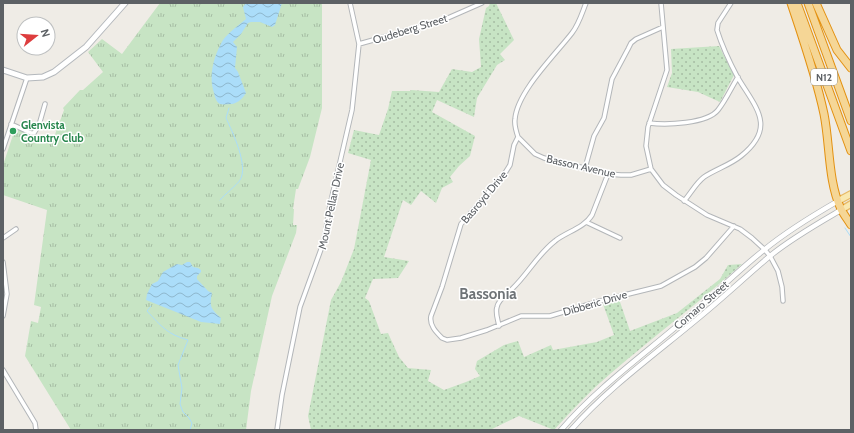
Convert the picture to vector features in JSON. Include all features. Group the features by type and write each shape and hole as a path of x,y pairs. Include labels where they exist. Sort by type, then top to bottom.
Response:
{"highway":[{"path":"791,3 820,101 838,202 841,210 851,225"},
{"name":"N12","path":"797,3 851,151"},
{"name":"N12","path":"808,3 851,121"},
{"path":"816,3 837,50 851,68"}],"main road":[{"path":"3,70 27,78 43,77 59,68 95,38 125,3"},
{"name":"Comaro Street","path":"838,202 851,194"},
{"name":"Comaro Street","path":"841,210 851,204"}],"street":[{"name":"Mount Pellan Drive","path":"277,430 282,395 300,307 324,241 330,205 350,124 360,44 350,3"},
{"name":"Oudeberg Street","path":"360,44 441,21 482,3"},
{"name":"Basroyd Drive","path":"439,335 432,325 430,318 442,286 459,228 510,165 514,145 518,137 514,121 519,104 528,88 575,28 586,3"},
{"path":"661,3 667,61 666,74 649,122 646,146 651,169 663,185 684,201 709,217 734,226 749,235 770,256 780,279 783,301"},
{"path":"684,201 702,179 738,159 749,149 757,139 760,128 761,116 738,77 717,28 731,3"},
{"path":"585,168 594,136 604,118 612,79 628,49 636,39 663,27"},
{"path":"649,122 674,123 699,120 710,116 719,110 738,77"},
{"path":"3,148 27,78"},
{"path":"11,124 30,133 34,132 39,125 45,104"},
{"name":"Basson Avenue","path":"518,137 537,156 608,174 629,176 651,169"},
{"path":"499,326 497,308 502,299 522,279 534,261 550,245 586,222 592,215 608,174"},
{"name":"Comaro Street","path":"561,430 608,383 700,307 764,250 790,231 838,202"},
{"name":"Comaro Street","path":"571,430 615,386 723,298 770,256 786,244 841,210"},
{"path":"586,222 620,238"},
{"name":"Dibberic Drive","path":"439,335 444,339 450,340 476,334 521,316 550,316 600,301 662,286 688,271 706,258 734,226"},
{"path":"3,238 16,230"},
{"path":"3,262 7,294 3,316"},
{"path":"3,370 35,423 36,430"}],"green space":[{"name":"Glenvista Country Club","path":"160,3 322,3 322,108 310,157 298,189 296,189 293,209 293,225 297,225 296,233 272,296 251,391 246,430 71,430 25,356 31,321 38,323 41,307 34,305 47,210 3,195 3,165 15,129 53,140 64,110 63,108 80,90 83,90 103,72 88,52 102,39 122,54"},
{"path":"490,3 496,3 514,40 500,54 505,60 497,65 477,98 474,117 437,100 432,112 475,136 470,156 450,177 453,182 442,188 436,203 421,191 411,205 403,200 384,257 409,261 398,278 373,279 365,298 369,301 381,334 388,333 399,357 408,368 431,370 428,381 444,390 480,376 475,369 477,361 504,345 518,341 524,357 551,345 553,350 597,342 614,335 603,304 619,299 630,331 677,313 720,279 728,265 742,264 603,380 554,430 519,416 490,430 311,430 308,416 331,300 341,282 354,249 371,160 348,153 354,130 379,135 388,109 392,91 411,90 439,92 452,69 472,72 481,67 479,39 486,8"},
{"path":"719,46 734,75 720,102 698,92 667,87 672,73 671,49"}],"water":[{"path":"246,3 282,3 275,25 272,27 260,22 248,23 241,34 233,42 237,47 235,68 246,93 236,103 220,104 216,99 212,86 213,66 217,52 223,40 231,31 246,19 243,7"},
{"path":"190,262 193,267 201,270 197,276 197,279 208,291 212,293 211,305 213,310 221,318 220,324 201,322 146,300 152,284 158,281 163,272 177,264 182,265"}],"waterway":[{"path":"220,200 240,180 242,174 239,149 226,118 229,108"},
{"path":"845,228 851,237"},
{"path":"151,306 147,311 161,326 175,335 188,340 178,365 182,388 180,404 183,412 192,423 190,430"}],"place":[{"name":"Glenvista Country Club","path":"13,131"}],"district":[{"name":"Bassonia","path":"488,294"}]}
